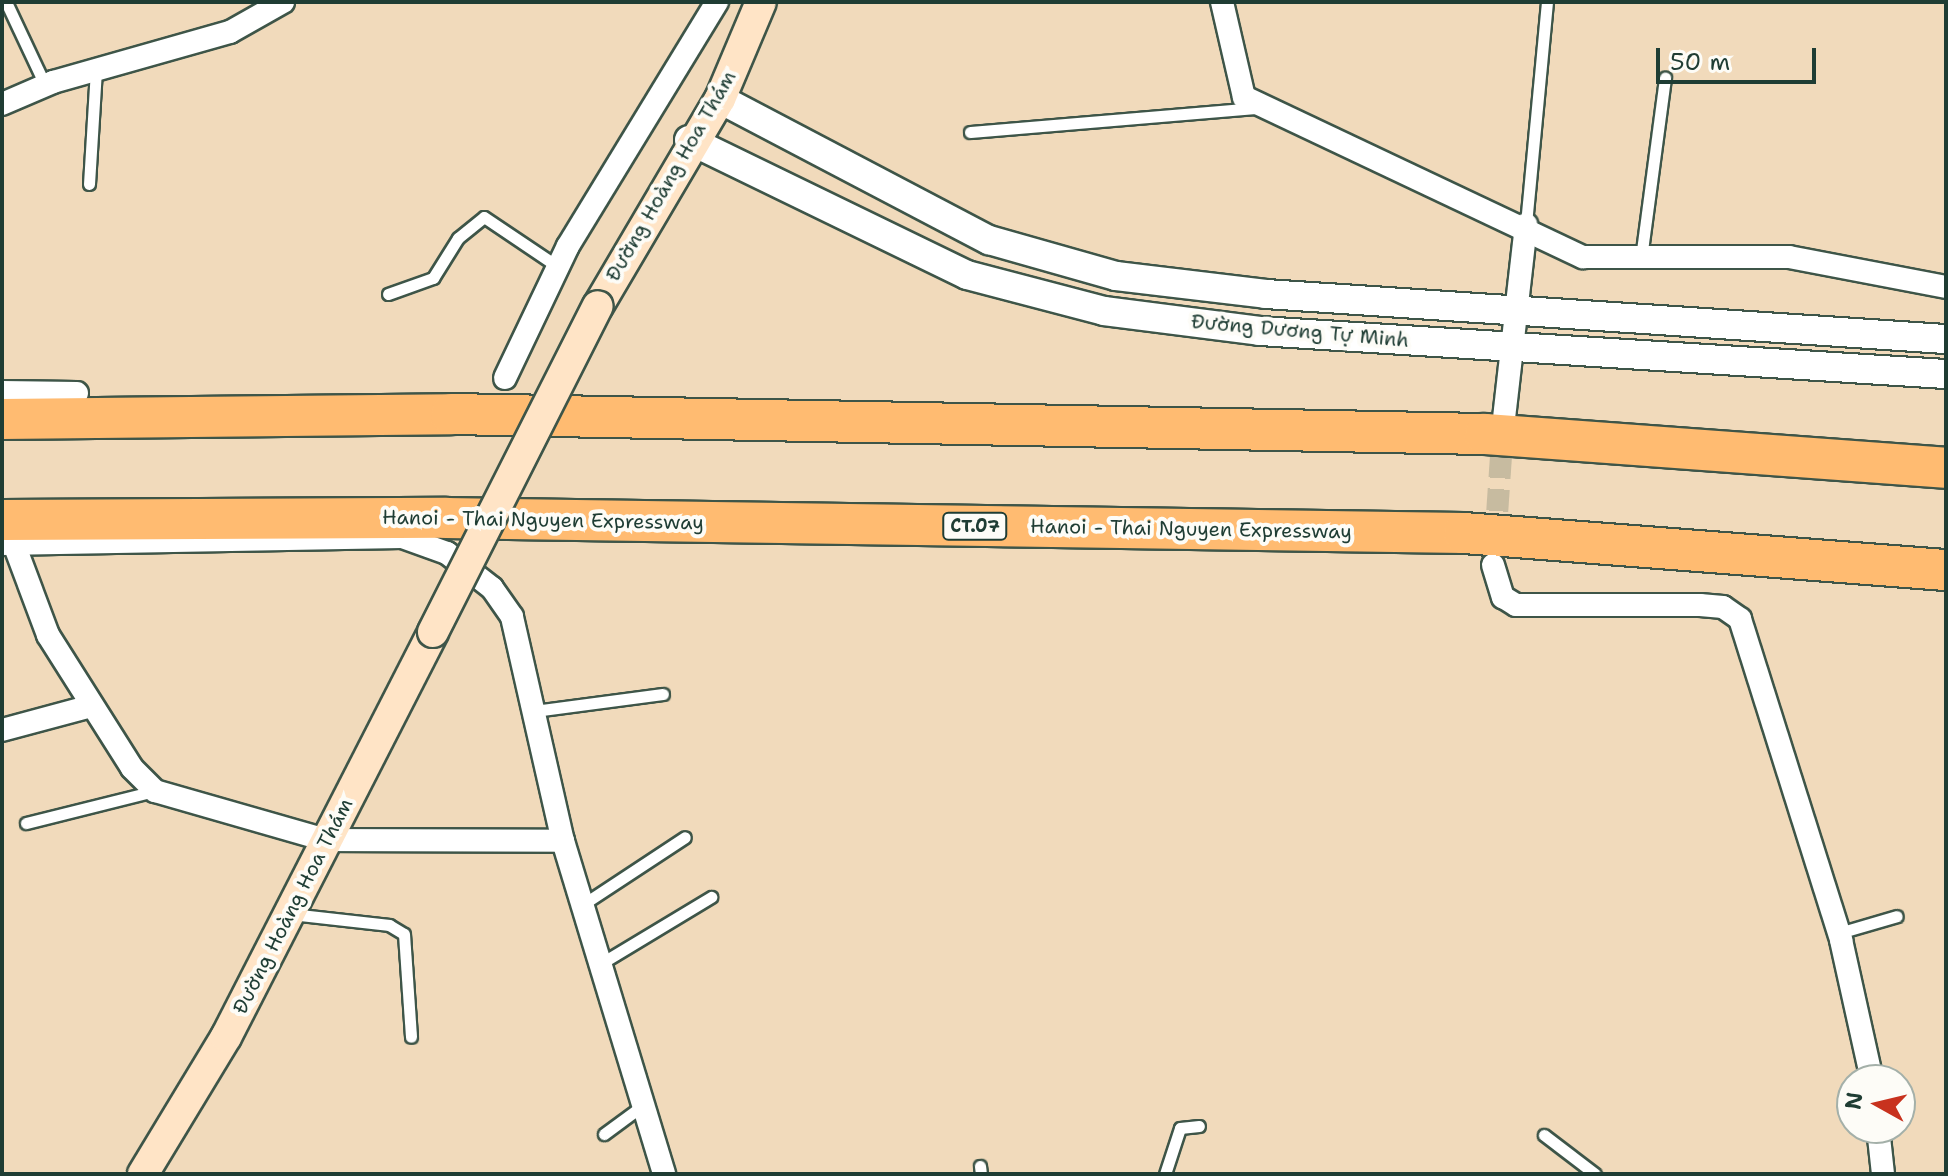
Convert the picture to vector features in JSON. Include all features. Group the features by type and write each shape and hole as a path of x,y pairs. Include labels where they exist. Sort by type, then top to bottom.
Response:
{"highway":[{"path":"2,419 451,414 1485,434 1946,468"},
{"name":"Hanoi - Thai Nguyen Expressway","path":"6,536 446,518 1464,533 1946,570"}],"main road":[{"name":"Đường Hoàng Hoa Thám","path":"143,1174 226,1037 286,913 598,306 689,140 720,99 761,2"}],"street":[{"path":"2,104 45,85 230,32 283,2"},
{"path":"505,378 557,266 717,2"},
{"path":"1222,2 1237,82 1260,108 1526,224 1583,257 1640,262 1789,257 1946,287"},
{"name":"Đường Dương Tự Minh","path":"720,99 989,240 1052,261 1266,294 1946,339"},
{"name":"Đường Dương Tự Minh","path":"689,140 967,275 1042,299 1260,331 1946,374"},
{"path":"1503,427 1526,224"},
{"path":"2,392 77,393"},
{"path":"563,841 326,840 155,791 91,706 35,607 6,536 426,542 492,588 512,617 563,841 664,1174"},
{"path":"1493,565 1503,597 1534,609 1700,605 1733,611 1769,702 1839,933 1868,1064"},
{"path":"2,730 91,706"},
{"path":"1880,1144 1883,1174"}],"lane":[{"path":"6,2 45,85"},
{"path":"1526,224 1547,2"},
{"path":"89,184 96,69"},
{"path":"1640,262 1665,78"},
{"path":"970,132 1260,108"},
{"path":"388,294 433,278 458,238 484,217 557,266"},
{"path":"534,711 663,694"},
{"path":"26,823 155,791"},
{"path":"582,906 685,837"},
{"path":"599,964 711,897"},
{"path":"286,913 389,925 404,934 411,1037"},
{"path":"1839,933 1897,916"},
{"path":"604,1134 642,1106"},
{"path":"1165,1174 1180,1128 1199,1126"},
{"path":"1544,1135 1595,1174"}],"tunnel":[{"path":"1495,544 1503,427"}]}
